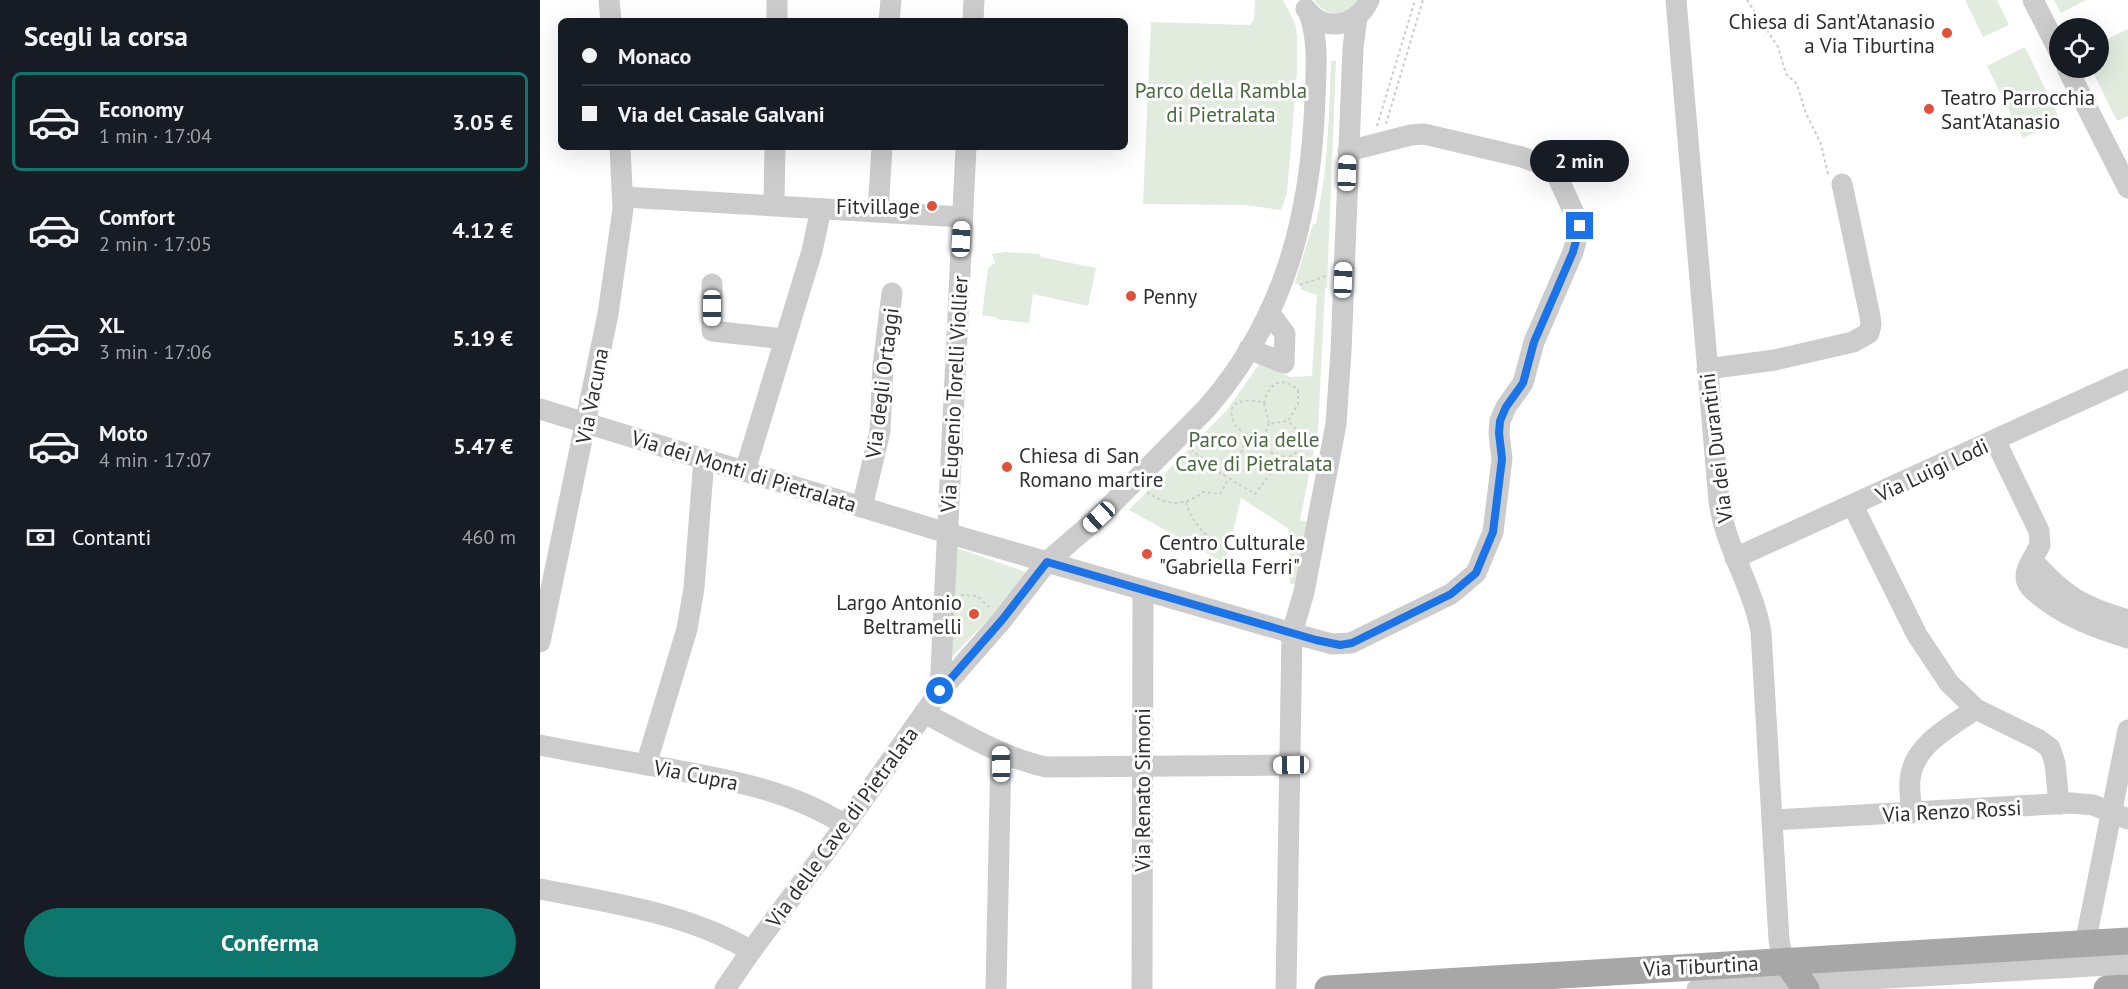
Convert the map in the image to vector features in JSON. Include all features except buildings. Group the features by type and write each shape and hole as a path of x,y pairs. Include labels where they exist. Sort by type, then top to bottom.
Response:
{"main road":[{"name":"Via Tiburtina","path":"1328,989 2128,941"},
{"name":"Via Tiburtina","path":"1786,961 1804,986"},
{"path":"2107,989 2128,988"}],"street":[{"path":"609,0 611,18"},
{"path":"777,0 777,18"},
{"path":"890,18 891,0"},
{"path":"973,18 974,0"},
{"name":"Via dei Durantini","path":"1676,0 1720,515 1757,609 1761,632 1779,940 1782,955 1786,961"},
{"path":"2033,0 2049,31"},
{"path":"1305,6 1319,20 1330,24 1343,24 1367,6"},
{"path":"940,691 1002,620 1047,562 1091,524 1178,438 1222,390 1249,349 1269,312 1292,256 1310,178 1316,47 1314,26 1305,6"},
{"path":"1286,989 1292,633 1305,592 1336,424 1353,48 1367,6"},
{"path":"2072,78 2128,188"},
{"path":"940,691 947,533 1332,644 1352,643 1451,594 1476,573 1493,532 1502,459 1500,421 1506,407 1523,383 1534,342 1573,252 1580,226 1554,169 1522,157 1424,134 1411,135 1348,151"},
{"name":"Via Vacuna","path":"540,642 608,314 624,197 620,150"},
{"path":"774,205 775,150"},
{"path":"878,212 882,150"},
{"name":"Via Eugenio Torelli Viollier","path":"947,533 966,150"},
{"path":"1707,369 1775,360 1853,342 1869,333 1870,316 1842,184"},
{"path":"624,197 962,217"},
{"path":"745,471 812,251 821,209"},
{"path":"712,284 712,331 784,339"},
{"name":"Via degli Ortaggi","path":"862,507 880,430 883,366 892,293"},
{"path":"1249,349 1284,363 1285,334 1269,312"},
{"name":"Via Luigi Lodi","path":"1735,558 2128,379"},
{"name":"Via dei Monti di Pietralata","path":"540,409 947,533"},
{"path":"1995,441 2039,531 2040,545 2026,571 2029,585 2042,597 2079,620 2128,638"},
{"path":"646,765 687,629 694,588 704,459"},
{"path":"1853,506 1917,635 1949,683 1976,709 2039,740 2050,748 2055,763 2059,804"},
{"path":"2032,560 2056,585 2078,602 2092,609 2128,620"},
{"name":"Via Renato Simoni","path":"1142,989 1143,590"},
{"name":"Via delle Cave di Pietralata","path":"725,989 846,825 940,691"},
{"path":"1912,813 1910,780 1915,760 1935,737 1976,709"},
{"path":"924,713 1001,752 1022,761 1046,767 1291,765"},
{"path":"2085,944 2120,816 2128,730"},
{"name":"Via Cupra","path":"540,746 761,788 807,803 846,825"},
{"path":"996,989 1001,752"},
{"name":"Via Renzo Rossi","path":"1773,820 2059,804 2085,804 2120,816"},
{"path":"540,889 685,921 719,934 747,957 740,989"},
{"name":"Via Tiburtina","path":"1697,989 1804,986 2128,964"}],"path":[{"path":"1375,132 1415,0"},
{"path":"1384,129 1423,0"},
{"path":"1747,0 1778,47 1786,74 1797,84 1805,111 1821,144 1830,180 1842,184"},
{"path":"1300,285 1329,275"},
{"path":"1269,424 1288,421 1300,431 1302,444 1300,450 1286,458 1269,452 1264,436 1269,424 1264,403 1269,388 1274,384 1292,385 1298,390 1298,404 1288,421"},
{"path":"1264,403 1245,399 1239,401 1234,406 1232,416 1233,422 1244,434 1264,436"},
{"path":"1223,475 1243,450 1244,434"},
{"path":"1178,438 1214,470 1255,494 1272,470 1286,464 1286,458"},
{"path":"1132,482 1165,502 1186,502 1193,500 1203,492 1220,494 1229,478"},
{"path":"1186,502 1189,513 1202,530 1229,551"},
{"path":"958,595 977,596 991,610"}],"green space":[{"name":"Parco della Rambla di Pietralata","path":"1255,0 1283,0 1295,23 1297,34 1297,71 1287,194 1281,210 1245,205 1143,204 1151,22 1250,25 1254,20"},
{"path":"1314,0 1358,0 1348,11 1338,14 1324,10"},
{"path":"1965,0 1997,0 2009,25 1983,37"},
{"path":"2054,0 2086,0 2061,13"},
{"path":"2128,29 2128,116 2117,121 2096,78 2109,78 2109,38"},
{"path":"2025,47 2060,120 2023,138 1987,66"},
{"name":"Parco via delle Cave di Pietralata","path":"1331,61 1336,61 1327,288 1325,289 1318,429 1300,520 1308,522 1297,584 1290,584 1289,529 1241,498 1225,563 1129,510 1226,411 1260,363 1290,377 1312,376 1317,295 1300,289 1301,286 1295,283 1313,224 1316,224 1320,204 1327,143"},
{"path":"1005,252 1039,254 1041,257 1096,268 1088,306 1033,294 1029,323 982,315 988,268 995,263 992,254"},
{"path":"951,546 1032,574 947,662"}],"place":[{"name":"Chiesa di Sant'Atanasio a Via Tiburtina","path":"1947,33"},
{"name":"Teatro Parrocchia Sant'Atanasio","path":"1929,109"},
{"name":"Fitvillage","path":"932,206"},
{"name":"Penny","path":"1131,296"},
{"name":"Chiesa di San Romano martire","path":"1007,467"},
{"name":"Centro Culturale \"Gabriella Ferri\"","path":"1147,554"},
{"name":"Largo Antonio Beltramelli","path":"974,614"}],"route":[{"path":"940,691 1002,620 1047,562 1340,645 1352,643 1451,594 1476,573 1493,532 1502,459 1500,421 1506,407 1523,383 1534,342 1573,252 1580,226"}]}
